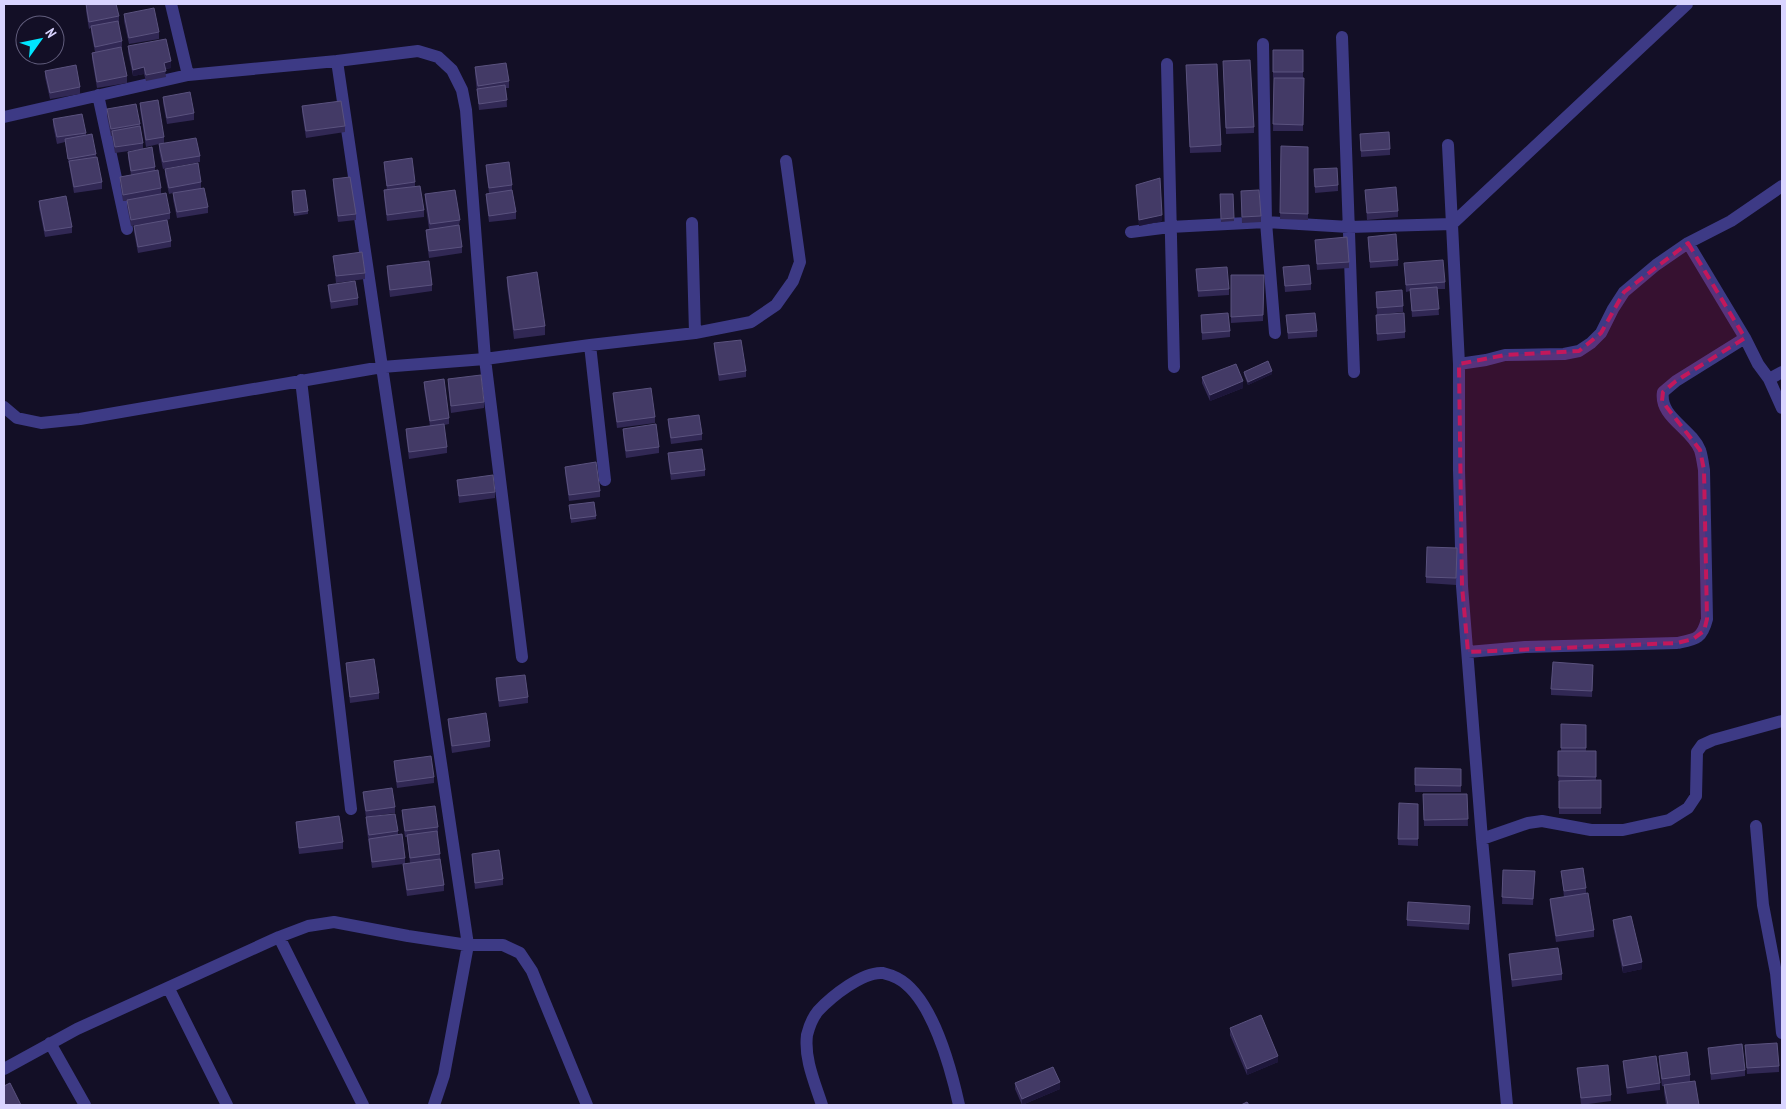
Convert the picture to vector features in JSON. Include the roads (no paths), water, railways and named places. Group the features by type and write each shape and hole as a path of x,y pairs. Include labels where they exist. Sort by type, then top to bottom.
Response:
{"street":[{"path":"171,4 188,75"},
{"path":"1131,232 1170,226 1266,222 1349,227 1452,224 1687,4"},
{"path":"1342,37 1354,372"},
{"path":"1263,44 1266,222 1276,334"},
{"path":"4,117 188,75 418,51 438,57 452,70 462,90 466,110 485,359 522,657"},
{"path":"337,60 468,944 444,1075 434,1105"},
{"path":"1167,64 1174,367"},
{"path":"98,95 127,229"},
{"path":"1448,145 1459,364 1461,548 1482,839 1507,1105"},
{"path":"4,407 17,418 41,423 80,419 382,367 485,359 590,344 695,333 751,322 776,305 793,282 800,262 786,161"},
{"path":"1459,364 1505,355 1564,354 1578,351 1591,343 1601,333 1624,292 1656,265 1688,243 1731,221 1782,186"},
{"path":"692,223 695,333"},
{"path":"1688,243 1745,338 1758,364 1769,379 1782,408"},
{"path":"1468,652 1525,647 1677,643 1694,639 1704,631 1707,618 1704,470 1700,450 1685,430 1667,412 1662,401 1663,392 1676,381 1745,338"},
{"path":"590,344 605,480"},
{"path":"1769,379 1782,372"},
{"path":"301,380 350,809"},
{"path":"1482,839 1542,821 1591,830 1623,830 1669,820 1688,808 1696,796 1697,752 1702,745 1713,740 1782,721"},
{"path":"1756,826 1763,905 1779,972 1782,1033"},
{"path":"4,1069 77,1029 279,938 308,926 334,922 408,936 468,944 503,945 520,953 532,971 588,1105"},
{"path":"279,938 363,1105"},
{"path":"822,1105 809,1066 807,1036 811,1023 818,1012 844,989 866,976 882,973 898,978 921,999 941,1041 959,1105"},
{"path":"169,988 227,1105"},
{"path":"50,1044 85,1105"}]}
